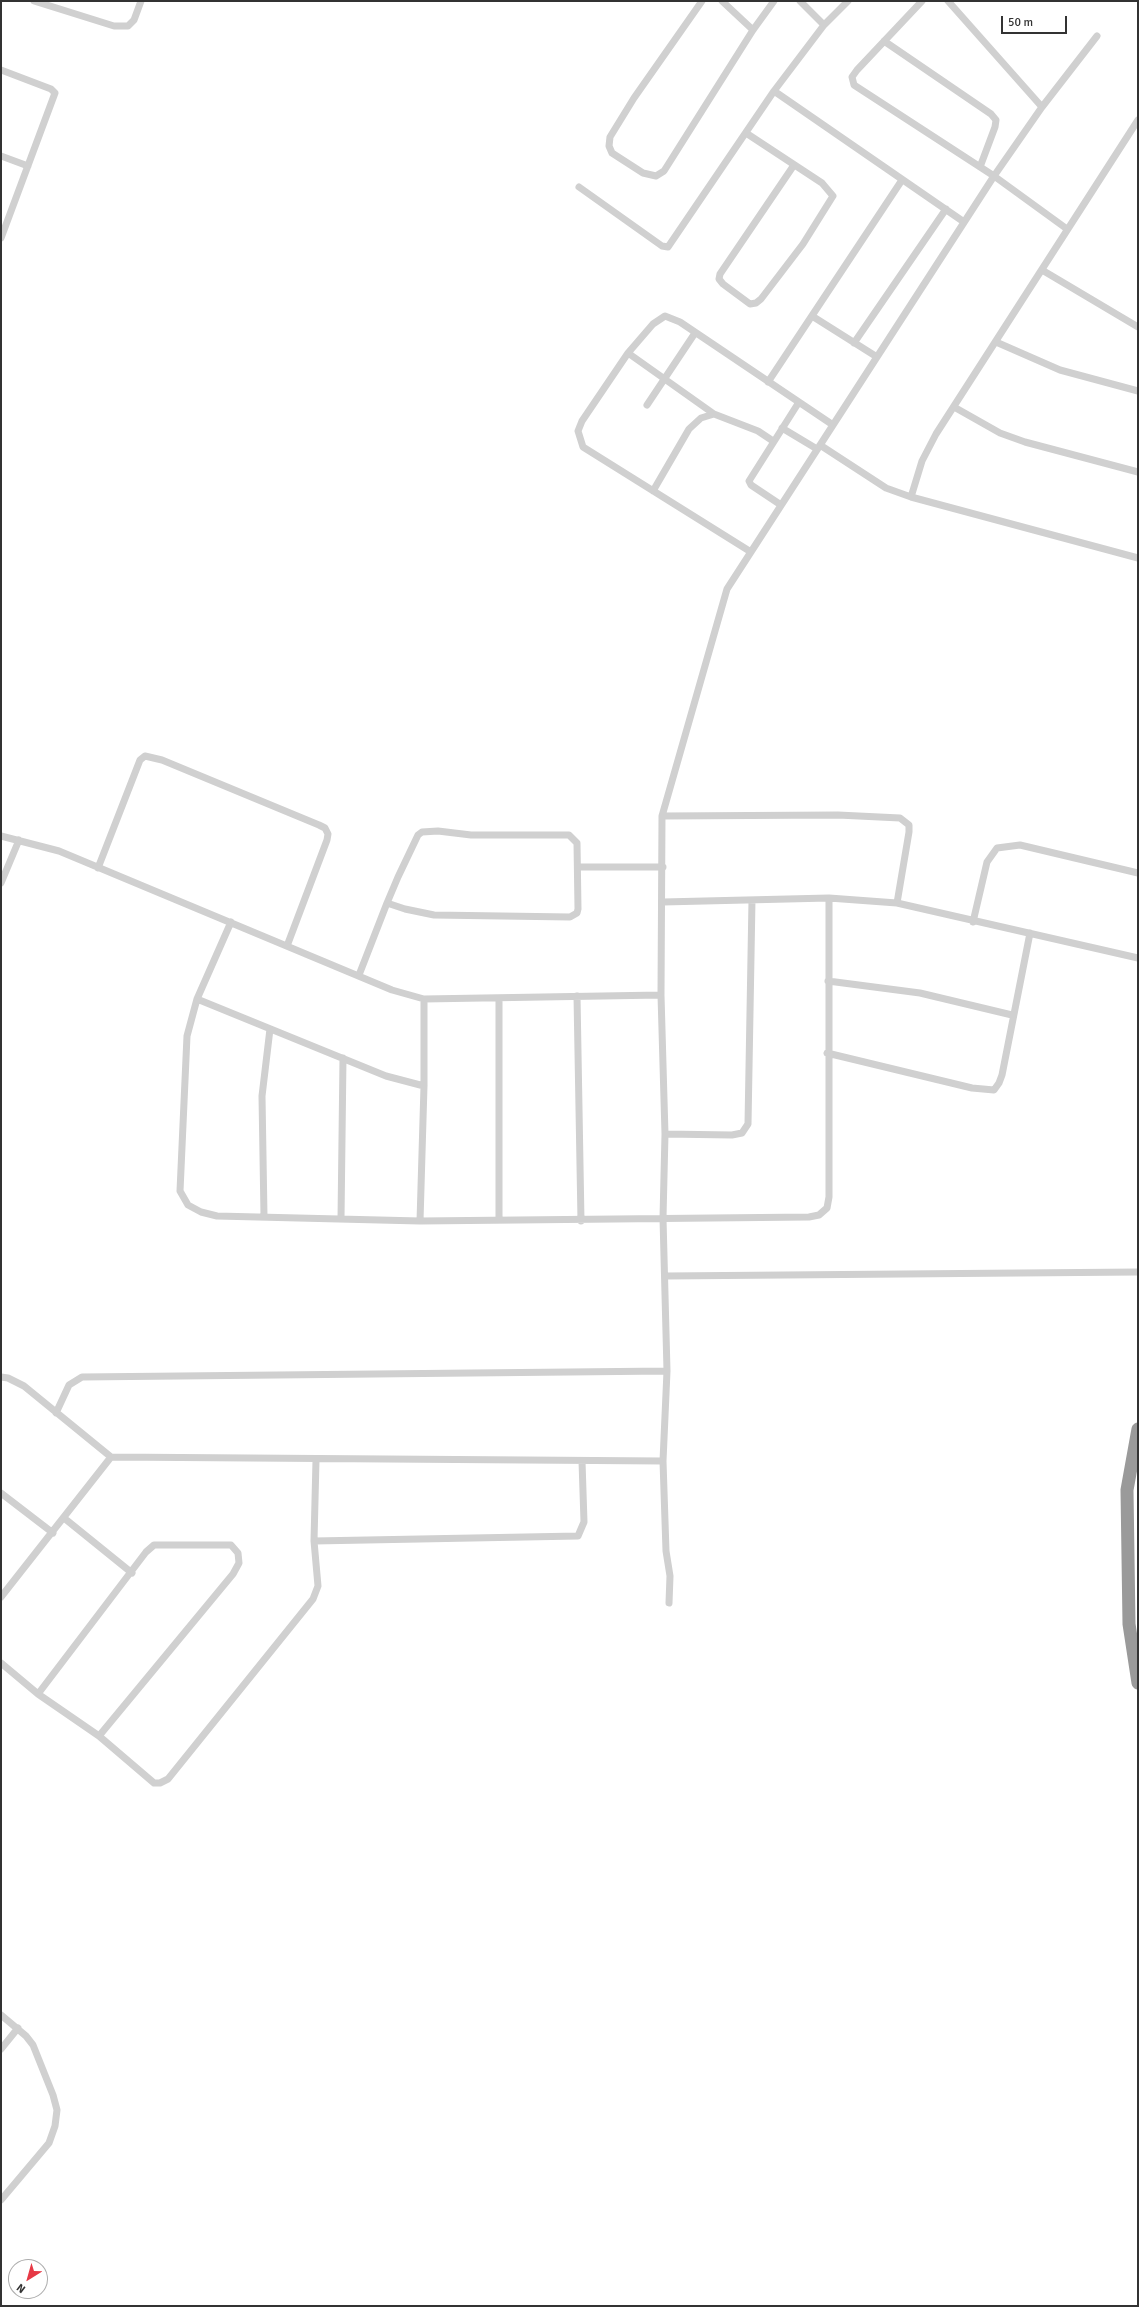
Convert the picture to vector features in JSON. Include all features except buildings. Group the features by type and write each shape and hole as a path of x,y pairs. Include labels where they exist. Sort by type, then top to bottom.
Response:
{"highway":[{"path":"1138,1429 1127,1490 1129,1624 1138,1683"}],"street":[{"path":"34,1 114,26 128,26 134,20 141,1"},
{"path":"702,1 634,98 610,137 609,146 612,153 643,173 656,176 664,171 753,30 774,1"},
{"path":"722,1 753,30"},
{"path":"800,1 824,25"},
{"path":"579,187 662,246 668,247 774,91 824,25 848,1"},
{"path":"922,1 857,70 852,77 854,84 994,176 1068,229"},
{"path":"948,1 1042,107"},
{"path":"669,1603 670,1576 666,1551 662,1461 667,1371 666,1276 663,1218 664,1134 662,816 727,589 994,176 1042,107 1097,36"},
{"path":"884,41 991,114 996,120 995,127 980,167"},
{"path":"1,70 52,89 55,93 1,238"},
{"path":"774,91 964,222"},
{"path":"911,497 922,461 954,407 1138,120"},
{"path":"746,133 794,165 822,184 833,196 803,244 761,299 756,303 750,304 723,284 719,279 720,274 794,165"},
{"path":"1,156 28,166"},
{"path":"768,382 902,180"},
{"path":"854,343 946,209"},
{"path":"1042,270 1138,327"},
{"path":"751,552 583,447 578,431 582,421 628,353 653,324 665,316 680,322 833,425"},
{"path":"812,316 877,357"},
{"path":"647,405 696,333"},
{"path":"996,342 1060,370 1138,391"},
{"path":"628,353 714,414 758,431 773,441"},
{"path":"781,505 751,486 748,481 800,402"},
{"path":"954,407 1000,433 1026,442 1138,472"},
{"path":"653,491 689,429 701,418 714,414"},
{"path":"782,428 819,447 886,488 911,497 1138,558"},
{"path":"98,868 140,760 145,756 162,760 325,828 328,834 327,840 287,946"},
{"path":"662,816 838,815 900,818 908,825 909,832 897,903"},
{"path":"358,975 387,903 418,835 427,831 471,835 569,835 577,843 578,910 570,917 441,915 404,909 387,903"},
{"path":"1,836 59,851 392,990 424,999 662,995"},
{"path":"1,883 19,840"},
{"path":"973,922 987,862 997,848 1020,845 1138,873"},
{"path":"578,867 663,867"},
{"path":"663,902 829,898 897,903 973,922 1030,933 1138,958"},
{"path":"231,922 197,999 187,1036 180,1190 188,1205 201,1212 217,1216 420,1221 499,1219 581,1221 663,1218 808,1217 819,1215 827,1208 829,1197 829,898"},
{"path":"664,1134 732,1135 742,1133 748,1124 752,900"},
{"path":"828,1053 972,1088 994,1090 1000,1084 1012,1015 1030,933"},
{"path":"828,981 920,993 1012,1015"},
{"path":"577,996 581,1221"},
{"path":"499,998 499,1219"},
{"path":"197,999 386,1076 424,1086"},
{"path":"420,1221 424,1086 424,999"},
{"path":"264,1216 262,1096 270,1029"},
{"path":"341,1219 342,1058"},
{"path":"666,1276 1138,1272"},
{"path":"56,1413 69,1385 82,1377 667,1371"},
{"path":"1,1377 8,1378 24,1386 111,1457 582,1462 662,1461"},
{"path":"1,1598 111,1457"},
{"path":"1,1663 38,1694 99,1736 154,1783 160,1783 168,1779 313,1599 318,1586 314,1541 316,1460"},
{"path":"314,1541 578,1536 584,1522 582,1462"},
{"path":"1,1493 53,1532"},
{"path":"64,1518 132,1573"},
{"path":"38,1694 132,1573 146,1552 154,1545 231,1545 238,1553 239,1563 233,1574 99,1736"},
{"path":"1,2015 26,2036 38,2055 53,2095 56,2120 52,2136 42,2154 1,2200"},
{"path":"1,2049 18,2028"}]}
